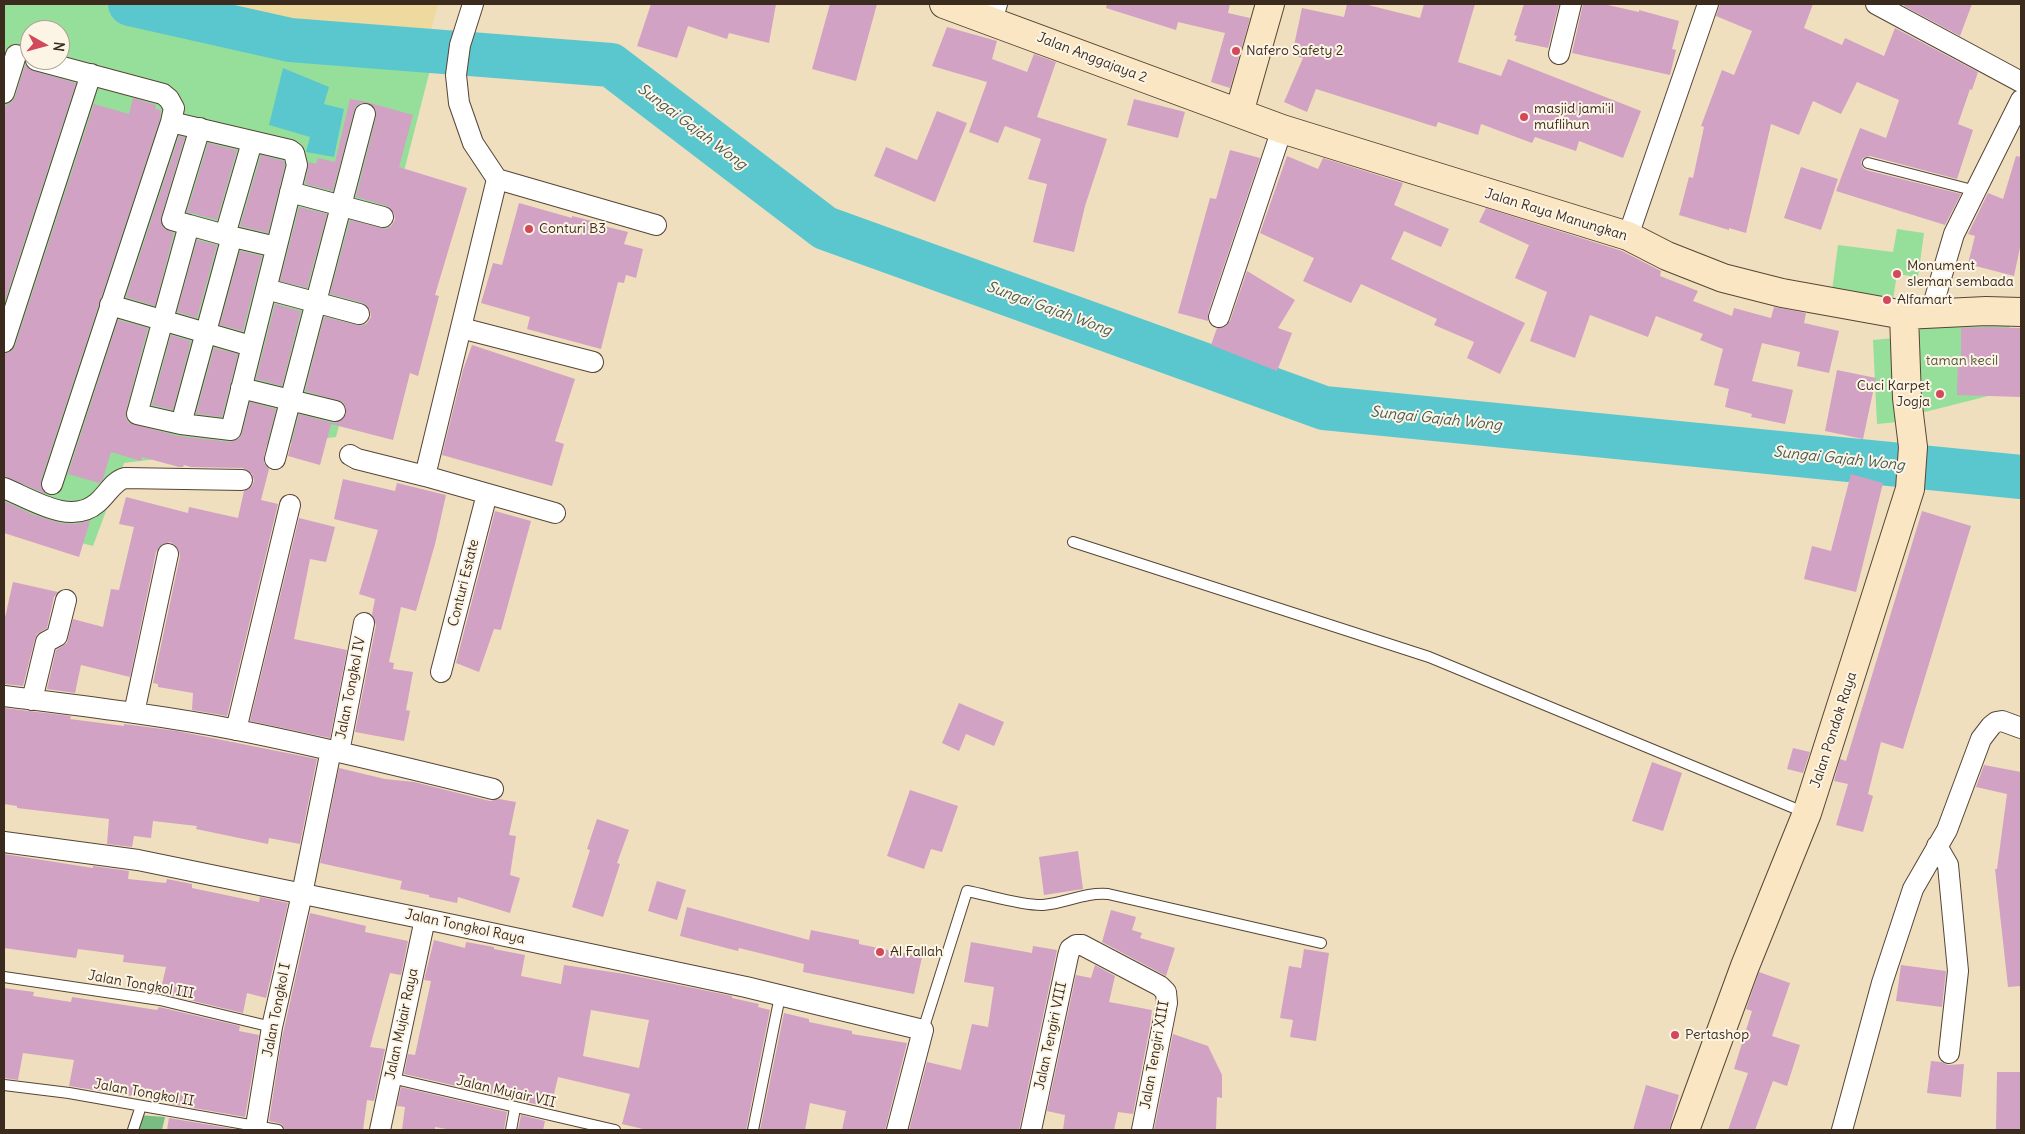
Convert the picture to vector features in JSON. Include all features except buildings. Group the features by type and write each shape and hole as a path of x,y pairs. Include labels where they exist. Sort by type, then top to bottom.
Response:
{"street":[{"path":"473,4 460,45 456,75 459,103 473,144 497,179 656,225"},
{"name":"Jalan Anggajaya 2","path":"944,4 995,12 1239,113"},
{"path":"1239,113 1270,4"},
{"path":"1559,54 1571,4"},
{"path":"1628,236 1708,4"},
{"path":"1876,4 2021,82"},
{"path":"4,93 17,55"},
{"path":"52,484 174,108 169,99 162,94 70,69"},
{"path":"4,342 91,74"},
{"path":"1917,315 1954,234 2019,108"},
{"name":"Jalan Raya Manungkan","path":"1239,113 1282,129 1628,236 1667,256 1723,278 1782,293 1917,315 1986,310 2021,312"},
{"path":"275,459 366,114"},
{"path":"171,122 290,150 294,153 297,165 231,430 181,424 137,414 189,224"},
{"path":"200,128 172,220 276,248"},
{"path":"1219,317 1282,129"},
{"path":"181,424 206,334 252,142"},
{"path":"425,476 497,179"},
{"path":"290,192 383,216"},
{"path":"266,289 358,314"},
{"path":"110,305 251,346"},
{"name":"Jalan Pondok Raya","path":"1685,1130 1745,966 1807,813 1910,489 1913,447 1907,398 1917,315"},
{"path":"461,328 593,362"},
{"path":"241,388 335,411"},
{"path":"350,455 357,459 555,513"},
{"path":"4,488 65,512 77,512 89,510 118,480 125,478 242,480"},
{"name":"Conturi Estate","path":"441,672 486,494"},
{"path":"236,730 290,506"},
{"path":"134,713 168,554"},
{"path":"32,700 46,642 57,636 66,600"},
{"name":"Jalan Tongkol IV","path":"302,894 364,623"},
{"path":"4,696 134,713 236,730 335,751 493,789"},
{"path":"1842,1130 1900,923 1913,889 1947,830 1981,739 1991,726 2002,720 2021,728"},
{"name":"Jalan Tongkol Raya","path":"4,842 138,860 425,919 780,996 923,1030"},
{"path":"1937,846 1948,865 1958,971 1949,1054"},
{"name":"Jalan Tongkol I","path":"256,1126 272,1028 302,894"},
{"name":"Jalan Mujair Raya","path":"380,1130 425,919"},
{"name":"Jalan Tengiri VIII","path":"1031,1130 1068,956 1070,949 1076,945"},
{"name":"Jalan Tengiri XIII","path":"1076,945 1082,946 1160,986 1166,992 1167,1003 1142,1130"},
{"path":"897,1130 923,1030"}],"lane":[{"path":"1868,163 1976,191"},
{"path":"1073,542 1429,657 1807,813"},
{"path":"923,1030 967,891 1044,905 1097,892 1321,943"},
{"name":"Jalan Tongkol III","path":"4,977 160,1000 272,1028"},
{"path":"753,1130 780,996"},
{"name":"Jalan Mujair VII","path":"391,1078 615,1130"},
{"name":"Jalan Tongkol II","path":"4,1085 69,1093 278,1130"},
{"path":"133,1130 140,1106"},
{"path":"510,1130 515,1108"}],"green space":[{"path":"4,4 137,4 431,66 336,437 124,463 93,546 4,523"},
{"path":"1897,229 1924,233 1918,277 1897,274 1892,306 1831,298 1838,245 1893,252"},
{"name":"taman kecil","path":"2010,305 2008,391 1913,415 1896,335"},
{"path":"1894,338 1898,422 1877,424 1873,340"},
{"path":"138,1115 165,1117 162,1130 134,1130"}],"sand":[{"path":"232,4 438,4 426,51"}],"water":[{"path":"283,68 329,87 324,104 344,109 334,157 306,152 310,137 269,125"}],"waterway":[{"name":"Sungai Gajah Wong","path":"130,4 290,40 611,65 825,228 1324,408 2021,477"}],"place":[{"name":"Nafero Safety 2","path":"1236,51"},
{"name":"masjid jami'il muflihun","path":"1524,117"},
{"name":"Conturi B3","path":"529,229"},
{"name":"Monument sleman sembada","path":"1897,274"},
{"name":"Alfamart","path":"1887,300"},
{"name":"Cuci Karpet Jogja","path":"1940,394"},
{"name":"Al Fallah","path":"880,952"},
{"name":"Pertashop","path":"1675,1035"}]}
